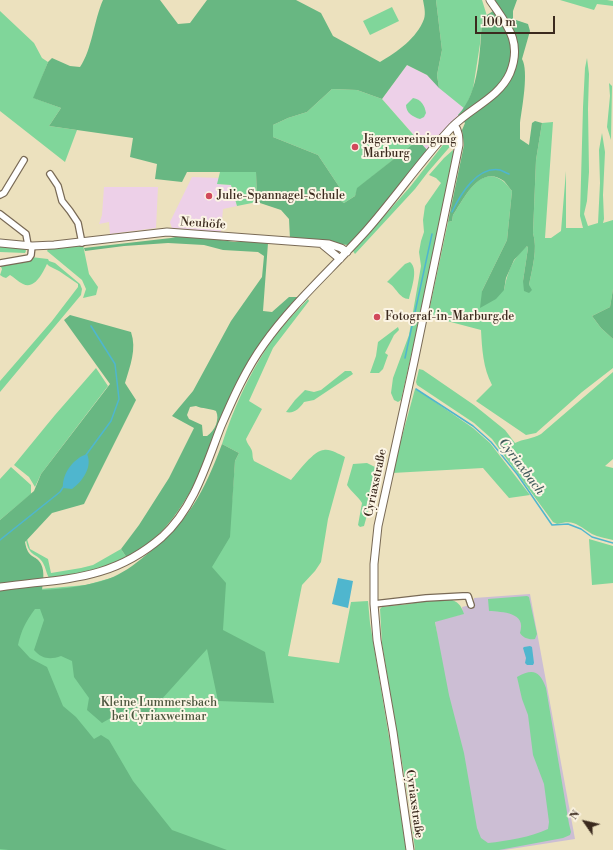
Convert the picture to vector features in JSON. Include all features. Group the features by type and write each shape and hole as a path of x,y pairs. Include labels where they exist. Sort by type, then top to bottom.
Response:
{"street":[{"path":"0,587 62,580 100,572 118,566 136,556 164,535 185,509 196,488 235,395 264,344 291,311 366,231 454,125 465,115 493,95 507,77 511,69 514,55 513,37 490,0"},
{"name":"Cyriaxstraße","path":"410,850 393,732 377,640 374,604 374,564 378,526 416,355 459,145 459,134 454,125"},
{"path":"0,195 4,193 24,160"},
{"path":"50,174 58,186 62,201 78,224 82,243"},
{"path":"0,214 26,234 31,255 29,258 0,262"},
{"name":"Neuhöfe","path":"0,244 30,246 82,243 167,232 333,245 347,252"},
{"path":"323,244 340,259"},
{"path":"374,604 426,598 468,596 471,605"}],"shaded area":[{"path":"407,65 427,75 465,109 442,133 428,151 382,99"},
{"name":"Julie-Spannagel-Schule","path":"192,177 219,178 218,184 231,185 237,206 223,209 221,232 172,228 170,222"},
{"path":"104,187 158,187 156,228 110,234 109,222 99,224 102,215"},
{"path":"530,594 575,839 504,850 469,850 435,621 463,614 462,607 474,604 474,598"}],"green space":[{"path":"103,0 160,0 178,24 190,23 207,0 296,0 321,13 333,36 380,62 400,49 417,32 425,17 423,0 436,0 442,50 437,75 439,88 427,75 407,65 382,99 357,90 332,89 307,112 273,125 273,137 318,155 340,188 332,195 344,203 355,196 357,188 418,140 428,151 361,232 348,245 290,239 289,219 281,210 257,202 256,172 187,172 182,182 155,179 157,164 130,157 133,138 49,126 61,108 33,98 48,62 52,58 70,66 80,67 90,44"},
{"path":"436,0 482,0 487,16 482,18 480,44 473,89 465,109 439,88 437,75 442,50"},
{"path":"494,0 517,0 513,11 513,19 528,24 530,31 522,59 525,72 525,81 520,123 520,139 529,145 532,123 535,121 542,123 536,160 533,233 535,252 529,285 532,290 529,293 524,291 523,281 528,248 527,246 514,260 506,278 504,290 496,299 480,308 482,291 507,240 512,191 504,181 495,177 487,177 480,180 467,193 453,215 452,221 448,222 464,145 462,130 465,123 458,115 465,106 475,82 478,70 482,18 498,8"},
{"path":"560,0 607,0 613,1 613,6 597,4 594,10"},
{"path":"392,7 399,21 370,35 363,21"},
{"path":"0,11 34,43 42,58 48,62 34,98 61,108 49,126 77,130 65,162 0,111"},
{"path":"587,58 589,74 589,172 587,201 584,214 588,226 598,223 600,183 599,150 602,133 605,152 603,223 613,220 613,289 610,307 592,316 601,328 613,339 613,368 582,392 536,433 526,435 476,401 492,385 485,365 481,330 428,316 448,222 452,221 453,215 473,186 480,180 487,177 495,177 503,181 512,191 507,240 482,291 504,290 514,260 527,246 528,248 523,281 529,285 535,252 533,233 536,160 542,123 553,122 545,238 551,238 561,231 566,171 566,228 583,228 580,216 583,107"},
{"path":"609,83 612,86 611,140 607,127 610,96"},
{"name":"Jägervereinigung Marburg","path":"332,89 357,90 382,99 418,140 358,188 355,196 344,203 332,195 340,188 318,155 273,137 273,125 307,112"},
{"path":"413,98 420,101 425,108 426,113 424,117 420,119 410,114 406,108 406,105"},
{"path":"452,136 455,138 454,142 415,189 355,254 353,251 410,187 446,141"},
{"path":"453,150 448,182 422,307 401,400 398,402 394,400 391,393 393,378 409,335 421,266 419,252 424,232 423,220 425,206 441,183 436,178 429,175"},
{"path":"220,172 256,172 257,202 237,206 231,185 217,184"},
{"path":"180,236 235,242 246,241 268,243 263,311 272,312 289,297 301,297 263,345 237,382 230,396 210,450 194,485 184,502 161,532 149,543 127,558 121,549 139,525 169,478 194,428 172,416 193,391 231,321 262,277 264,256 258,252 223,250 204,245 168,243 124,246 85,251 84,248","holes":["190,407 211,409 216,411 217,414 216,425 207,436 203,436 202,425 189,419 187,415"]},
{"path":"83,245 89,274 98,287 96,295 83,298 86,289 82,280 47,251 48,249"},
{"path":"0,247 25,248 26,251 25,253 0,252"},
{"path":"31,257 48,259 49,261 55,263 80,284 82,289 81,295 0,392 0,381 52,321 78,287 78,284 47,264 38,279 31,285 23,284 10,275 6,278 0,275 2,269 0,265"},
{"path":"410,262 413,265 414,274 409,299 400,295 393,286 387,282 405,264"},
{"path":"613,289 613,339 601,328 592,316 610,307"},
{"name":"Kleine Lummersbach bei Cyriaxweimar","path":"308,299 309,301 273,348 249,401 262,409 246,439 254,461 291,480 306,462 320,451 329,450 345,457 328,519 321,562 302,585 288,656 339,663 351,602 368,601 370,623 406,850 0,850 0,593 86,585 118,576 232,501 235,461 239,453 222,444 231,419 248,381 268,346"},
{"path":"70,315 131,332 133,338 133,351 131,364 125,383 136,400 84,504 52,513 25,542 28,552 41,564 43,570 42,590 75,587 108,579 132,566 161,543 173,531 193,506 201,492 222,444 239,453 235,461 230,537 212,567 226,583 223,630 265,652 274,703 218,701 207,649 161,700 152,721 128,708 102,723 87,710 89,698 74,677 72,661 61,656 46,658 34,650 44,620 40,609 35,609 29,618 22,631 18,645 30,658 47,667 63,706 76,717 94,739 101,735 109,740 133,781 172,830 227,850 0,849 0,520 34,491 41,474 110,384 64,320"},
{"path":"398,327 399,330 394,335 385,353 388,355 383,369 379,373 370,373 376,356 378,342"},
{"path":"96,368 108,386 41,474 35,487 29,477 14,465"},
{"path":"419,369 423,370 474,405 505,430 515,443 541,434 613,372 613,459 605,466 613,468 613,540 594,535 576,524 568,522 557,524 553,522 492,439 474,423 417,385 416,382"},
{"path":"345,371 351,371 353,374 314,400 304,402 292,412 286,412 305,390 314,392 321,390"},
{"path":"415,389 473,428 490,443 530,495 509,498 483,468 392,473"},
{"path":"367,463 375,467 378,476 364,526 360,527 358,525 362,503 347,485 353,464"},
{"path":"11,467 31,485 31,494 0,520 0,479"},
{"path":"27,539 30,549 48,559 51,573 93,565 121,549 127,558 95,571 49,578 41,560 29,550 27,546"},
{"path":"589,539 613,546 613,583 592,585"},
{"path":"529,597 537,634 535,639 526,638 521,635 520,621 517,617 512,614 489,611 488,599"},
{"path":"448,599 459,604 464,614 435,622 449,695 464,753 477,828 481,838 488,843 511,840 548,829 549,822 544,784 533,755 528,715 522,699 517,677 532,672 541,678 546,688 571,832 570,835 563,838 499,850 415,850 410,809 382,644 380,609 382,607 409,604 426,600"}],"water":[{"path":"87,454 89,464 86,474 72,489 63,488 64,477 70,467 78,459"},
{"path":"338,578 353,581 348,608 332,604"},
{"path":"530,646 532,647 534,663 533,665 527,665 525,663 526,658 523,648"}],"waterway":[{"path":"452,212 470,183 484,172 500,170 509,174"},
{"path":"405,358 432,234"},
{"path":"86,455 111,421 119,399 115,364 91,326"},
{"name":"Cyriaxbach","path":"416,389 473,426 491,442 517,474 552,525 568,524 581,529 592,537 613,543"},
{"path":"0,540 60,492 64,486"}],"place":[{"name":"Jägervereinigung Marburg","path":"355,147"},
{"name":"Julie-Spannagel-Schule","path":"209,196"},
{"name":"Fotograf-in-Marburg.de","path":"377,317"}]}
